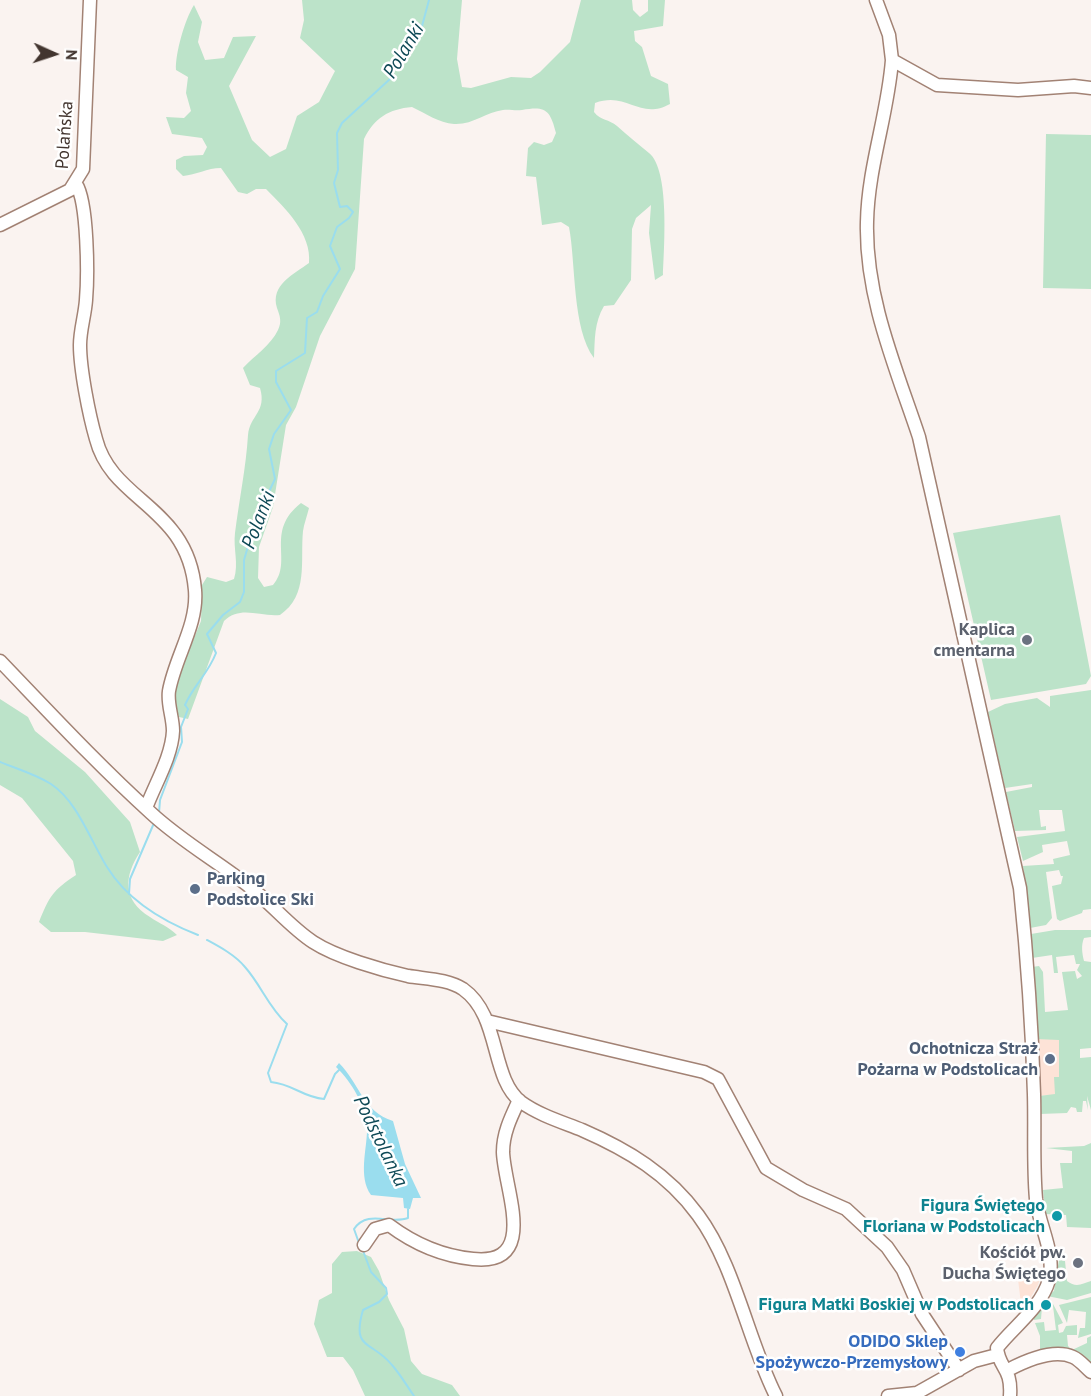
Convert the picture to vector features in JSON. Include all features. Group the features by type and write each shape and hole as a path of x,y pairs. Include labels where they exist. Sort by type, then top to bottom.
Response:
{"street":[{"name":"Polańska","path":"0,225 70,190 76,184 83,169 90,0"},
{"path":"876,0 889,35 892,60 867,219 868,257 893,367 920,437 1018,877 1024,922 1034,1093 1036,1202 1051,1268 1047,1285 1041,1295 1018,1327 997,1347 997,1355 1008,1370 1010,1396"},
{"path":"892,60 937,85 1018,90 1074,86 1091,88"},
{"path":"76,184 83,200 86,257 86,300 80,346 99,453 121,480 176,533 191,566 195,591 190,627 169,692 172,719 171,744 146,808"},
{"path":"0,661 146,808 194,848 252,889 311,941 324,948 405,975 445,982 461,988 476,1001 487,1021 507,1084 519,1100 537,1111 611,1143 649,1165 677,1189 700,1217 719,1254 776,1396"},
{"path":"487,1021 704,1072 718,1079 766,1168 803,1190 846,1209 887,1247 903,1270 922,1314 959,1370"},
{"path":"364,1245 375,1229 389,1225 404,1236 437,1251 463,1258 485,1260 507,1251 512,1244 513,1209 503,1152 507,1125 519,1100"},
{"path":"888,1396 908,1396 974,1361 997,1355"},
{"path":"1008,1370 1036,1358 1068,1355 1077,1359 1091,1372"}],"shaded area":[{"path":"1038,1037 1060,1039 1060,1082 1055,1095 1039,1096"},
{"path":"1043,1269 1038,1285 1022,1312 1017,1271"}],"green space":[{"path":"302,0 462,0 457,59 462,87 471,88 511,77 531,78 540,72 570,42 581,0 632,0 633,10 640,17 648,11 648,0 665,0 663,26 634,31 635,41 642,47 651,76 668,84 670,104 650,109 616,100 606,100 595,103 594,112 617,126 649,153 656,162 663,192 665,229 663,275 655,280 649,233 651,205 636,218 632,229 631,280 614,305 604,306 598,319 594,358 587,346 578,314 569,227 561,222 542,225 536,177 526,176 528,148 534,142 544,145 552,142 556,133 549,114 541,109 505,110 467,123 454,124 438,120 412,107 389,112 372,125 364,139 355,269 320,336 296,407 286,425 273,507 259,547 258,578 264,587 273,585 279,576 281,566 281,535 284,525 290,514 301,503 309,508 303,531 299,588 289,607 280,615 244,613 230,616 224,621 188,719 179,717 173,700 176,682 201,621 202,585 207,577 226,582 234,579 235,573 235,533 249,428 260,408 262,396 260,388 250,385 243,368 275,335 280,322 277,293 290,276 309,263 309,252 296,222 266,189 256,189 247,194 238,192 221,168 183,176 176,169 176,160 184,156 203,155 207,147 202,138 172,134 166,117 184,118 191,111 186,93 188,77 176,70 176,63 184,28 194,5 202,22 198,42 205,60 224,58 233,37 256,36 229,86 252,140 270,157 286,149 297,116 319,102 335,71 300,38 304,20"},
{"path":"1046,134 1091,135 1091,289 1043,288"},
{"path":"1060,515 1091,676 1086,684 991,700 953,533"},
{"path":"1091,690 1091,909 1083,910 1082,913 1060,921 1057,919 1052,886 1061,884 1063,876 1059,870 1046,872 1052,918 1046,925 1030,928 1023,866 1054,864 1053,859 1070,855 1067,841 1042,845 1043,852 1023,861 1017,837 1065,831 1062,810 1039,810 1041,827 1046,826 1046,830 1015,831 1006,792 1032,787 1032,784 1005,788 988,712 1005,704 1037,698 1050,707 1050,696"},
{"path":"0,699 28,717 35,731 85,772 130,822 140,852 131,870 128,887 130,895 141,910 177,935 163,941 85,932 51,932 39,922 53,895 76,875 73,861 22,798 0,785"},
{"path":"1055,930 1091,930 1091,937 1084,938 1082,949 1084,961 1091,962 1091,1048 1080,1049 1080,1058 1091,1057 1091,1110 1087,1096 1088,1110 1086,1101 1083,1101 1082,1112 1077,1112 1076,1108 1071,1107 1067,1113 1040,1114 1039,1096 1055,1094 1054,1077 1059,1077 1059,1040 1036,1039 1032,967 1039,966 1043,972 1045,1012 1068,1010 1062,972 1075,971 1077,979 1082,976 1077,970 1080,964 1076,964 1074,955 1056,957 1058,973 1054,973 1052,955 1032,958 1031,934"},
{"path":"1091,1143 1091,1228 1067,1227 1066,1215 1045,1214 1043,1190 1063,1188 1060,1163 1072,1163 1072,1151 1046,1148 1084,1146"},
{"path":"357,1251 371,1257 379,1271 389,1300 404,1329 411,1361 422,1374 452,1385 460,1396 365,1396 353,1370 343,1357 327,1357 314,1324 319,1300 332,1293 332,1264 342,1252"},
{"path":"1059,1260 1065,1261 1067,1281 1076,1285 1091,1281 1091,1293 1067,1300 1047,1296 1054,1291"},
{"path":"1091,1297 1091,1334 1078,1338 1080,1328 1085,1328 1086,1312 1069,1310 1067,1323 1059,1305"},
{"path":"1042,1302 1053,1304 1063,1323 1058,1325 1059,1333 1063,1332 1066,1326 1077,1325 1077,1335 1067,1335 1068,1346 1072,1350 1087,1343 1087,1338 1091,1336 1091,1363 1040,1351 1040,1336 1035,1323 1044,1322 1045,1331 1056,1330 1053,1306 1042,1307 1041,1319 1034,1320 1033,1315"}],"water":[{"path":"339,1063 368,1104 383,1117 393,1121 405,1164 421,1198 413,1198 410,1209 404,1208 403,1198 371,1195 367,1188 364,1172 367,1130 364,1112 357,1095 336,1067"}],"waterway":[{"name":"Polanki","path":"159,813 160,800 182,742 181,727 188,709 185,705 216,653 207,634 223,615 240,602 244,592 244,560 256,519 275,479 269,449 274,434 291,410 276,382 276,371 305,353 307,318 317,312 323,296 340,269 330,246 337,227 353,212 347,206 340,207 334,183 338,170 337,133 342,123 390,79 397,58 422,26 429,0"},
{"name":"Podstolanka","path":"0,762 51,784 76,811 107,867 125,890 159,916 198,935"},
{"name":"Polanki","path":"129,894 130,879 154,823"},
{"name":"Podstolanka","path":"207,940 241,963 287,1024 268,1073 271,1082 324,1099 339,1070"},
{"name":"Podstolanka","path":"359,1243 354,1229 360,1223 372,1219 401,1220 408,1218 408,1209"},
{"name":"Podstolanka","path":"362,1248 371,1272 386,1288 387,1294 379,1302 363,1310 360,1323 362,1339 385,1357 414,1396"}],"place":[{"name":"Kaplica cmentarna","path":"1027,640"},
{"name":"Parking Podstolice Ski","path":"195,889"},
{"name":"Ochotnicza Straż Pożarna w Podstolicach","path":"1050,1059"},
{"name":"Figura Świętego Floriana w Podstolicach","path":"1057,1216"},
{"name":"Kościół pw. Ducha Świętego","path":"1078,1263"},
{"name":"Figura Matki Boskiej w Podstolicach","path":"1046,1305"},
{"name":"ODIDO Sklep Spożywczo-Przemysłowy","path":"960,1352"}]}
